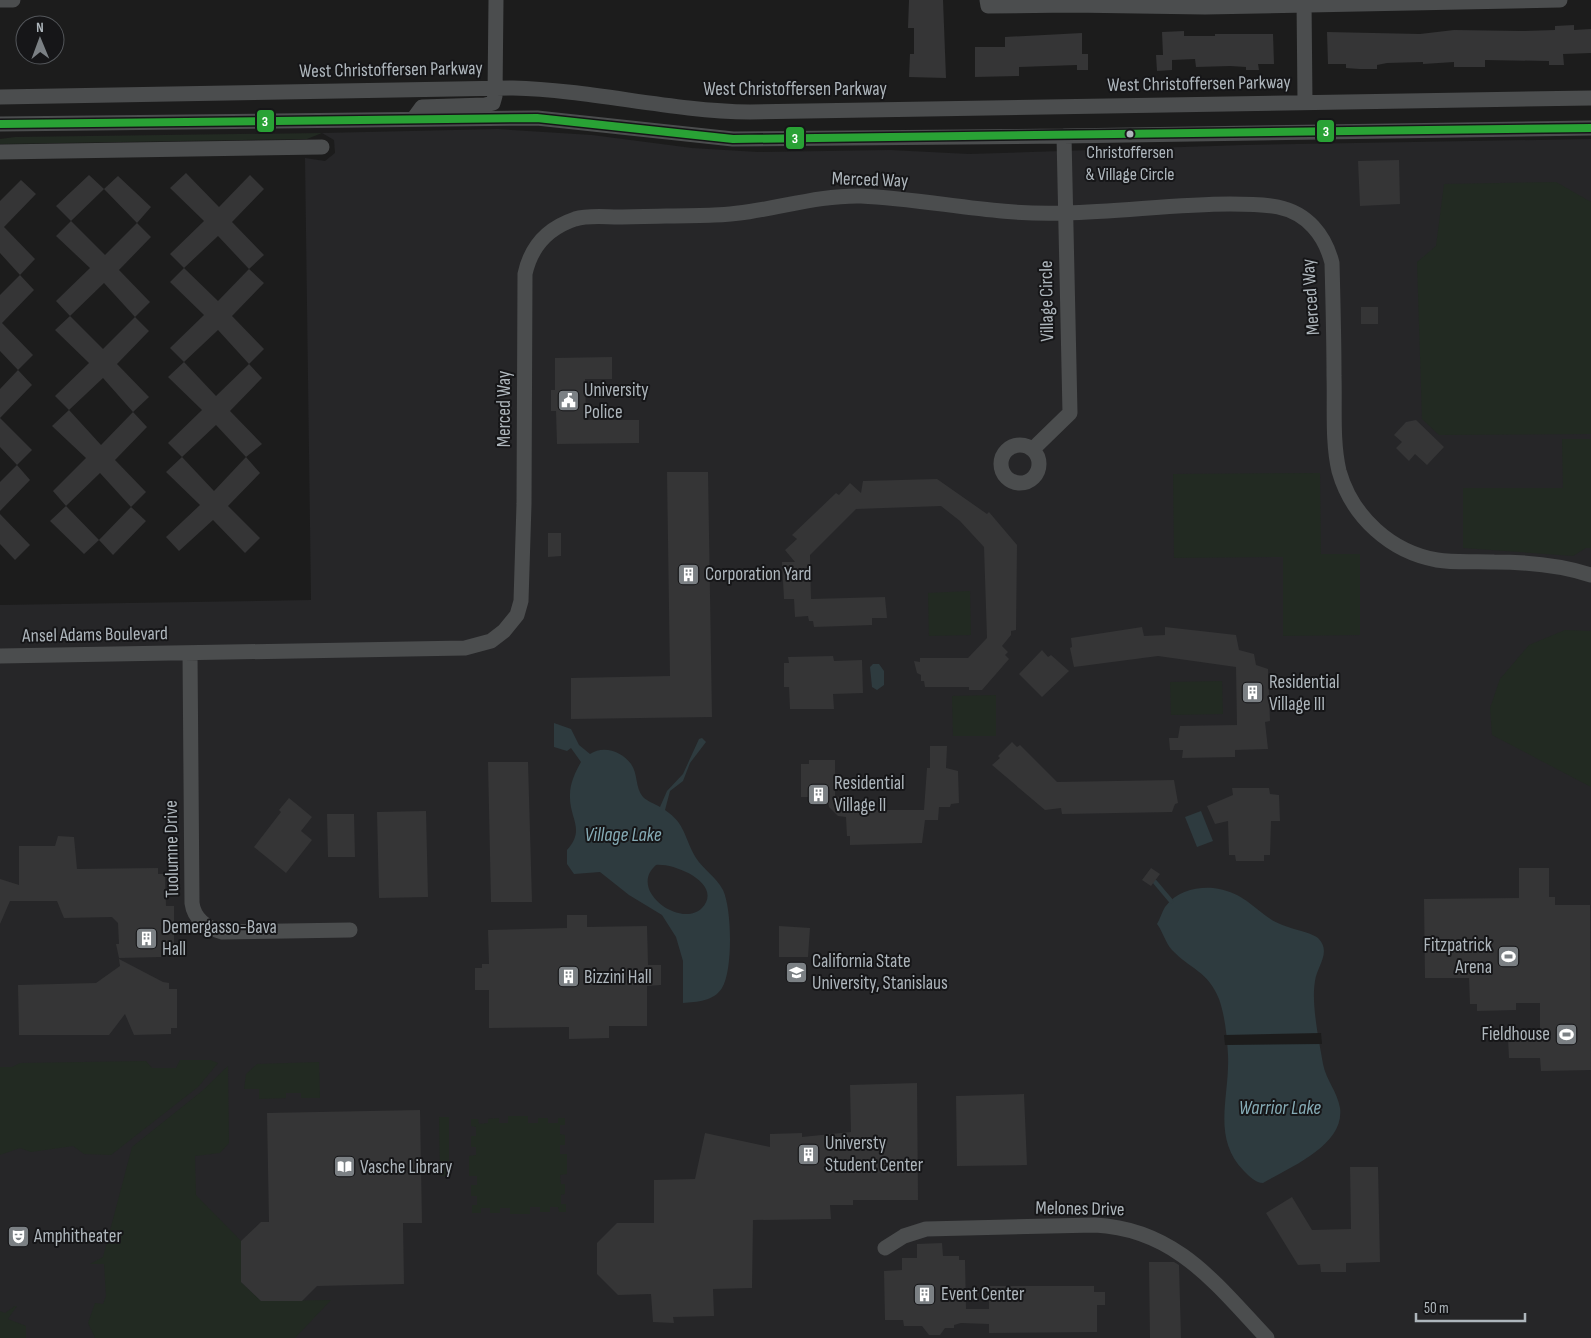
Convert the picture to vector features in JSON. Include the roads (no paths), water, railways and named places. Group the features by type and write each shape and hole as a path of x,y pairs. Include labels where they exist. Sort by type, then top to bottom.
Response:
{"street":[{"path":"0,0 12,0"},
{"path":"414,118 418,110 427,106 490,104 494,100 496,0"},
{"path":"988,3 1304,3 1560,0"},
{"path":"1304,3 1305,102"},
{"name":"West Christoffersen Parkway","path":"0,97 495,88 532,89 707,110 750,112 1591,98"},
{"path":"0,124 414,118 559,119 700,137 733,139 1591,128"},
{"name":"Village Circle","path":"1033,449 1070,413 1064,213 1064,136"},
{"path":"0,152 322,147"},
{"name":"Merced Way","path":"190,653 465,648 491,641 512,623 521,602 525,274 527,264 540,241 551,230 578,218 722,215 836,196 891,198 972,209 1064,213 1197,204 1256,204 1279,207 1298,214 1314,226 1325,241 1332,263 1336,454 1346,488 1358,509 1372,527 1387,541 1414,554 1436,560 1540,564 1591,575"},
{"name":"Ansel Adams Boulevard","path":"0,656 190,653"},
{"name":"Tuolumne Drive","path":"190,653 192,903 196,914 208,926 222,932 350,930"},
{"name":"Melones Drive","path":"885,1248 904,1236 926,1230 1095,1225 1130,1229 1162,1242 1190,1260 1212,1280 1267,1338"}],"water":[{"path":"873,664 879,664 884,671 884,685 877,690 872,687 870,667"},
{"name":"Village Lake","path":"554,723 571,729 579,745 590,754 601,750 618,753 631,764 643,797 660,807 667,791 683,774 699,739 702,738 706,742 690,763 683,781 670,791 665,810 681,826 696,858 720,885 726,899 730,925 730,954 726,979 722,988 714,996 705,1000 683,1003 683,961 676,937 662,915 629,895 600,872 574,874 567,864 567,850 573,843 576,830 570,803 570,791 573,778 581,762 571,748 567,751 554,747","holes":["656,865 664,865 685,871 702,883 707,891 707,899 702,908 693,913 682,914 660,904 652,895 648,885 649,875"]},
{"path":"1201,811 1213,841 1197,847 1185,817"},
{"name":"Warrior Lake","path":"1213,888 1231,892 1269,918 1315,936 1322,943 1324,949 1315,981 1315,1011 1324,1070 1340,1108 1339,1121 1334,1133 1314,1153 1263,1183 1255,1181 1244,1171 1234,1158 1228,1144 1224,1116 1228,1048 1219,999 1210,982 1172,950 1157,924 1165,907 1175,897 1193,889"}],"waterway":[{"path":"1155,882 1171,901"}],"place":[{"name":"Christoffersen & Village Circle","path":"1130,134"},
{"name":"University Police","path":"568,401"},
{"name":"Corporation Yard","path":"689,574"},
{"name":"Residential Village III","path":"1253,693"},
{"name":"Residential Village II","path":"818,794"},
{"name":"Demergasso-Bava Hall","path":"146,938"},
{"name":"Fitzpatrick Arena","path":"1508,956"},
{"name":"California State University, Stanislaus","path":"796,972"},
{"name":"Bizzini Hall","path":"568,977"},
{"name":"Fieldhouse","path":"1566,1034"},
{"name":"Universty Student Center","path":"809,1154"},
{"name":"Vasche Library","path":"344,1167"},
{"name":"Amphitheater","path":"18,1236"},
{"name":"Event Center","path":"925,1294"}]}
